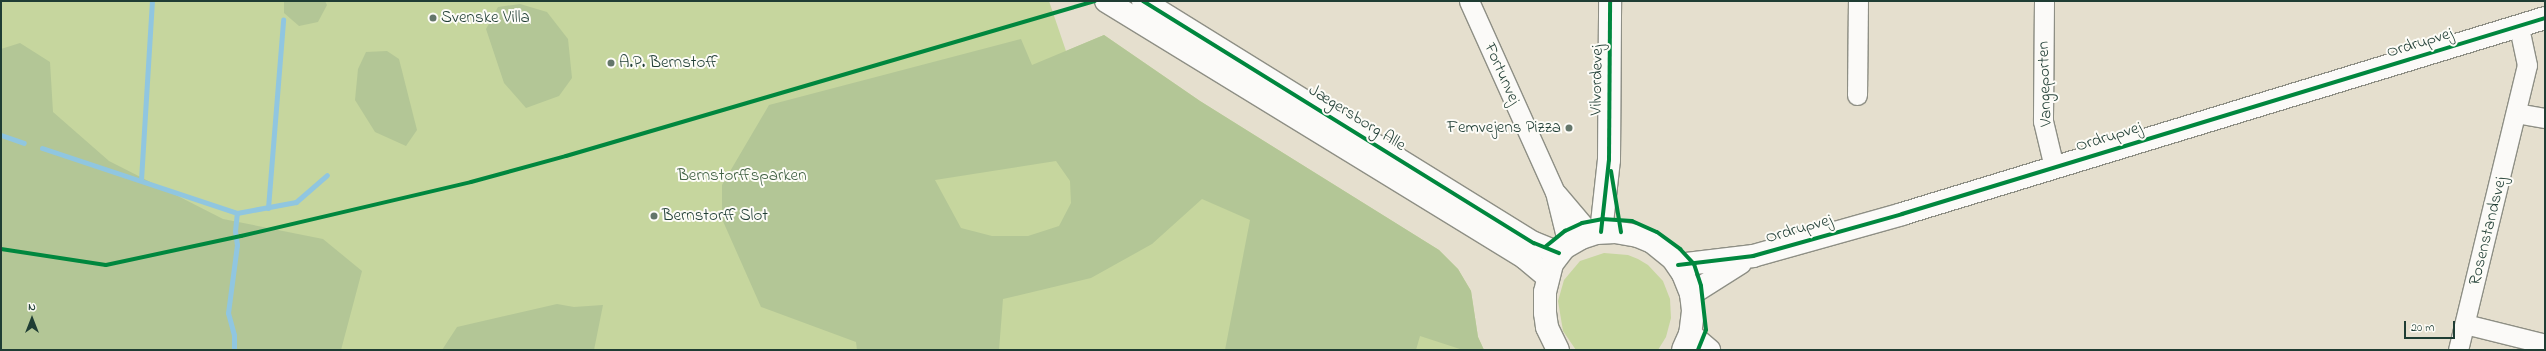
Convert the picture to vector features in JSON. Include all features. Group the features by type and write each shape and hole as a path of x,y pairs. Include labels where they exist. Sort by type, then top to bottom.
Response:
{"street":[{"name":"Jægersborg Alle","path":"1106,1 1525,258 1548,277"},
{"name":"Jægersborg Alle","path":"1143,1 1534,243 1564,249"},
{"name":"Fortunvej","path":"1469,1 1555,192 1564,249"},
{"name":"Vilvordevej","path":"1604,233 1609,160 1610,1"},
{"path":"1857,95 1858,1"},
{"name":"Vangeporten","path":"2044,1 2043,121 2054,167"},
{"name":"Ordrupvej","path":"1678,265 1753,256 2054,167 2545,18"},
{"name":"Rosenstandsvej","path":"2458,350 2527,65 2518,27"},
{"path":"2516,112 2545,118"},
{"name":"Fortunvej","path":"1555,192 1604,233"},
{"path":"1558,350 1546,321 1544,300 1548,277 1564,249 1604,233 1652,242 1678,265 1691,294 1693,311 1687,342 1709,350"},
{"name":"Ordrupvej","path":"1691,294 1708,281 1753,256"},
{"path":"2465,324 2545,344"}],"green space":[{"name":"Bernstorffsparken","path":"1,1 1049,1 1066,51 1104,35 1200,101 1439,250 1458,269 1471,291 1478,337 1484,350 1,350"},
{"path":"284,1 325,1 327,5 318,22 299,26 284,13"},
{"path":"520,4 547,12 568,39 572,78 559,96 526,108 504,83 486,29 498,7"},
{"path":"1104,35 1200,101 1439,250 1458,269 1471,291 1478,337 1484,350 1463,350 1420,336 1416,350 1225,350 1250,220 1202,199 1152,244 1091,278 1003,299 999,350 857,350 856,342 761,307 722,219 722,185 769,105 1021,39 1032,65","holes":["1056,161 1070,181 1071,203 1059,226 1028,236 992,236 961,228 935,180"]},
{"path":"20,43 50,62 53,112 109,161 223,219 323,239 362,271 341,350 1,350 1,49"},
{"path":"387,51 399,59 417,130 406,146 375,132 355,100 358,69 366,52"},
{"path":"1604,253 1628,255 1638,259 1648,265 1663,281 1670,299 1671,318 1666,337 1658,350 1576,350 1563,331 1558,301 1564,280 1580,261"},
{"path":"557,304 574,307 603,305 594,350 442,350 457,327"}],"waterway":[{"path":"141,180 152,1"},
{"path":"268,208 283,20"},
{"path":"1,135 24,143"},
{"path":"42,148 237,213 296,202 327,175"},
{"path":"234,350 234,335 228,313 237,245 235,231 237,213"}],"cycle path":[{"path":"1,249 106,265 241,236 471,182 566,156 1095,1"},
{"path":"1143,1 1534,243 1559,253"},
{"path":"1601,232 1609,160 1610,1"},
{"path":"1678,265 1753,256 1902,214 2545,18"},
{"path":"1611,171 1621,232"},
{"path":"1545,247 1565,231 1582,223 1602,219 1632,221 1657,232 1680,249 1694,264 1701,286 1706,330 1698,350"}],"place":[{"name":"Svenske Villa","path":"433,18"},
{"name":"A.P. Bernstoff","path":"611,63"},
{"name":"Femvejens Pizza","path":"1569,128"},
{"name":"Bernstorff Slot","path":"654,216"}]}
